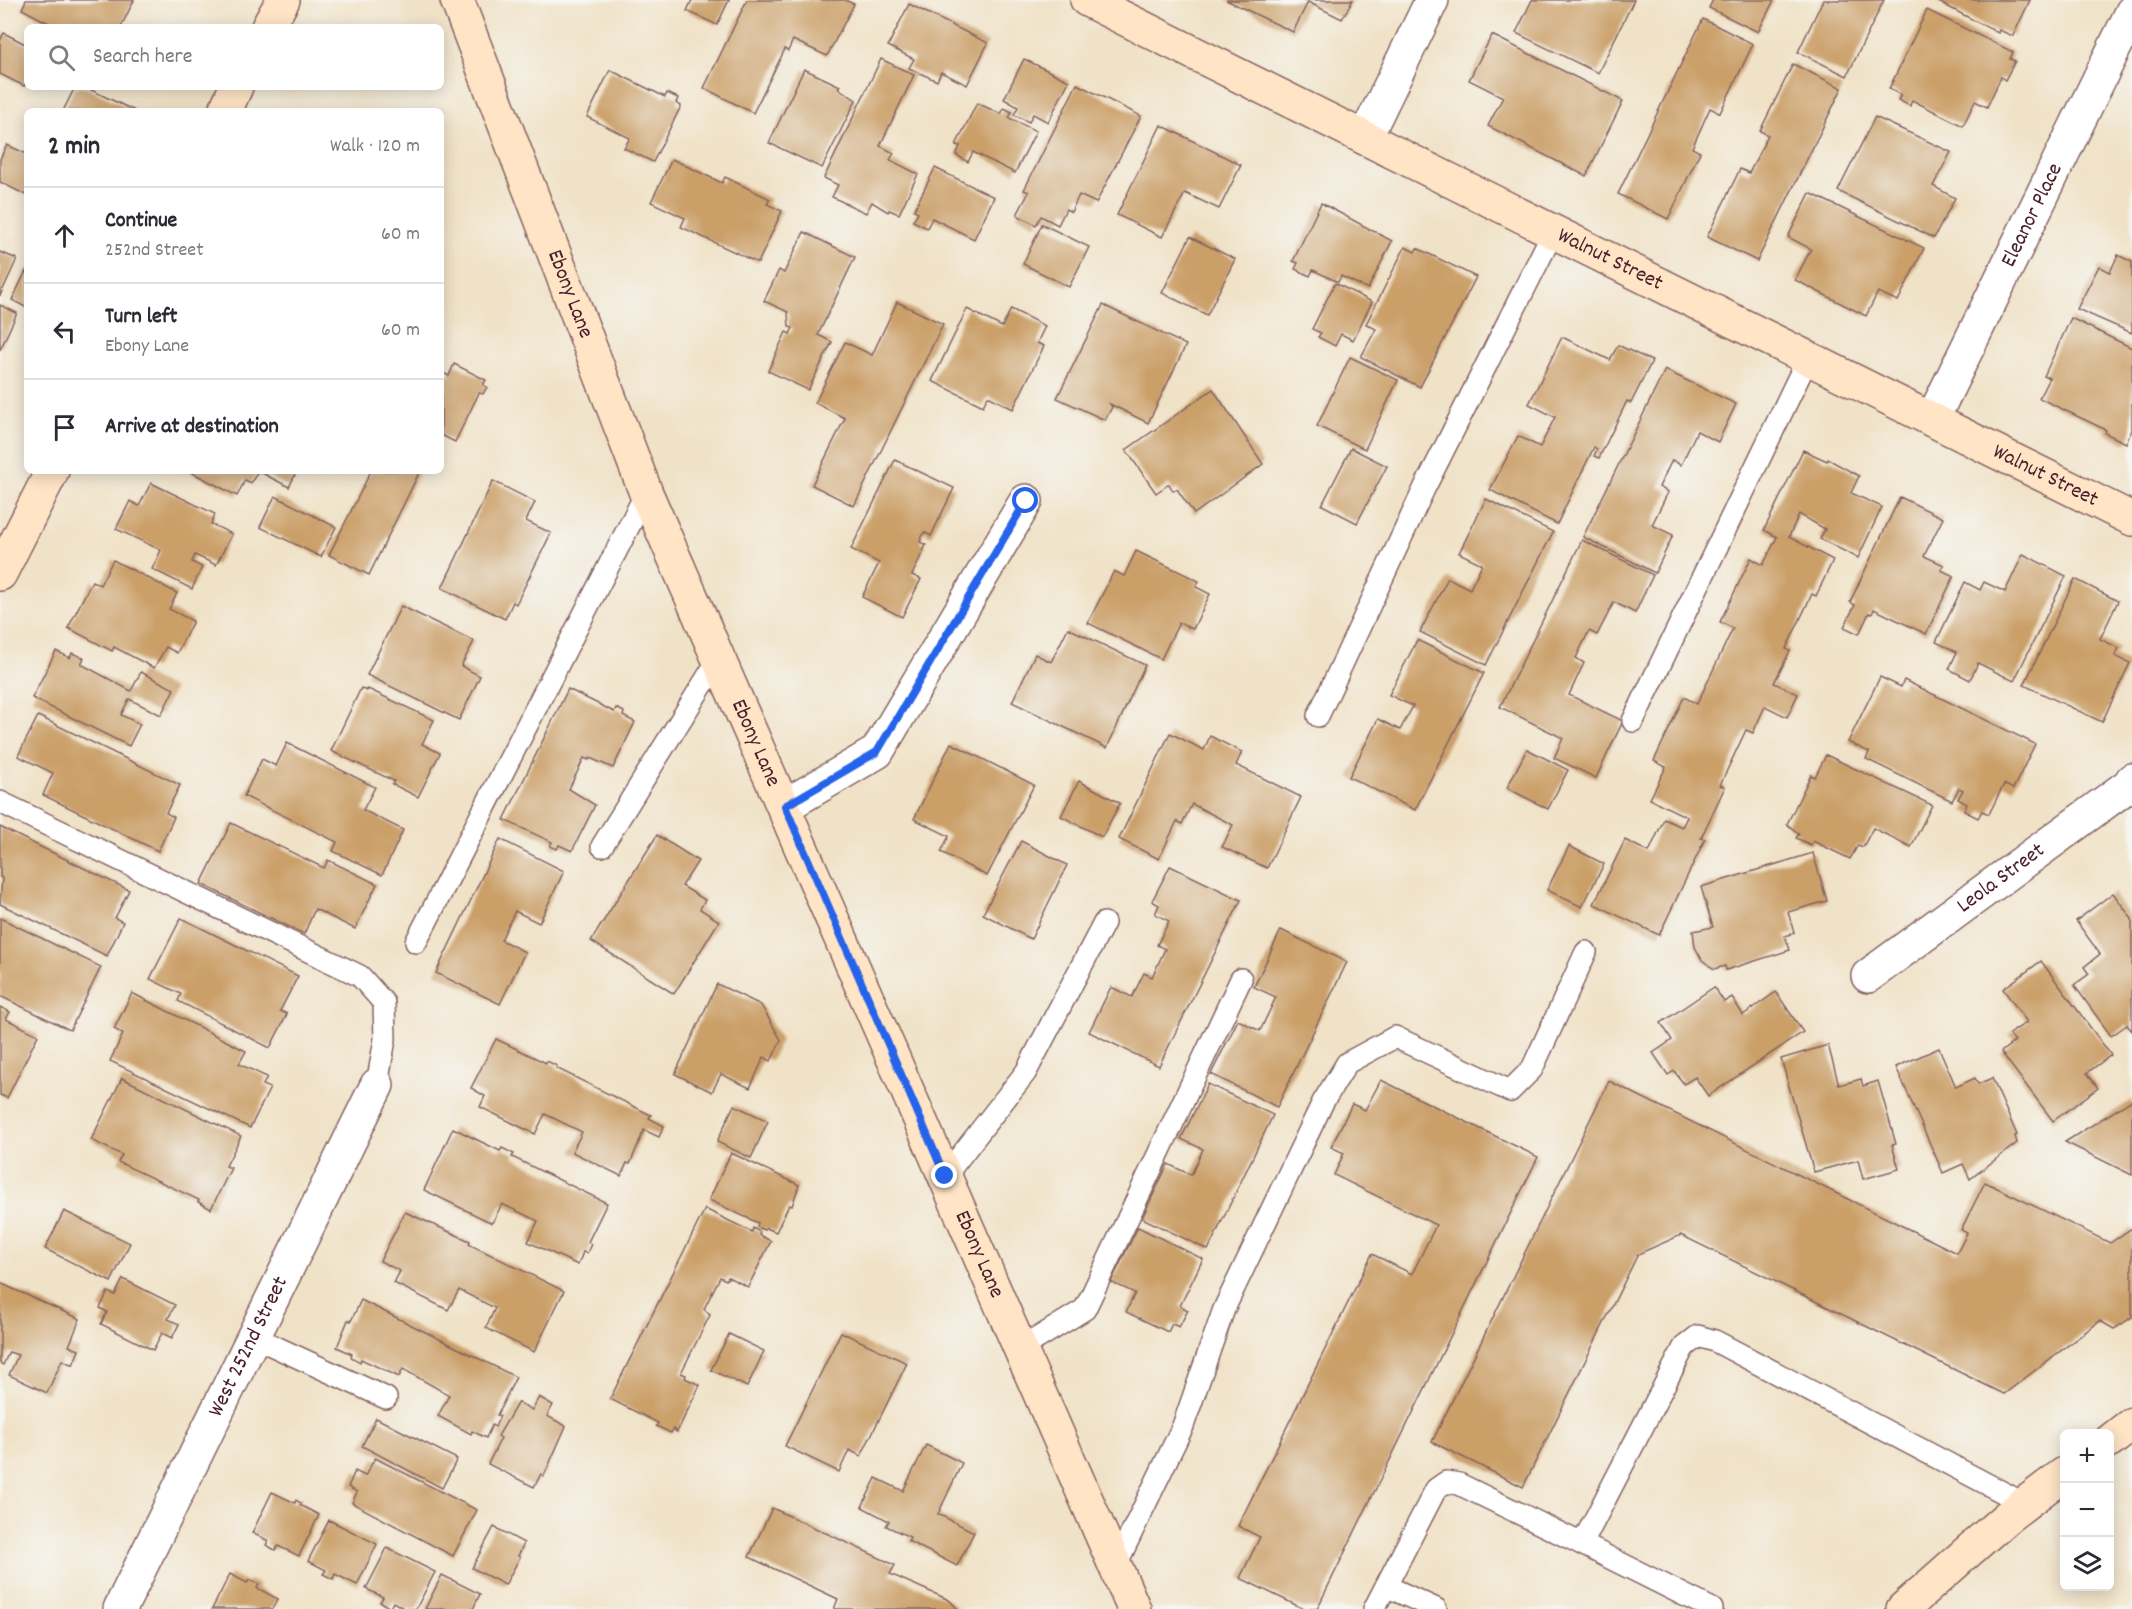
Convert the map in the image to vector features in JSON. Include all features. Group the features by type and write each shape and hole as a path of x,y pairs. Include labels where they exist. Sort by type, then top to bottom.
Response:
{"street":[{"path":"270,24 283,0"},
{"name":"Ebony Lane","path":"457,0 646,493 718,660 785,806 1134,1609"},
{"name":"Walnut Street","path":"1087,0 2132,519"},
{"path":"1365,138 1432,0"},
{"name":"Eleanor Place","path":"1932,420 2132,12"},
{"path":"226,108 235,90"},
{"path":"0,574 50,474"},
{"path":"785,806 877,752 1026,501"},
{"name":"Leola Street","path":"1868,976 2130,784 2132,780"},
{"name":"West 252nd Street","path":"120,1609 377,1085"},
{"path":"1904,1609 2025,1504 2060,1477"}],"lane":[{"path":"1318,716 1424,489 1553,232"},
{"path":"1633,721 1808,358"},
{"path":"416,942 646,493"},
{"path":"602,846 718,660"},
{"path":"0,802 360,976 384,1003 385,1039 377,1085"},
{"path":"945,1176 1026,1072 1104,922"},
{"path":"1115,1567 1183,1426 1224,1309 1299,1148 1347,1063 1395,1037 1510,1091 1532,1069 1586,952"},
{"path":"1020,1349 1086,1309 1241,978"},
{"path":"1582,1544 1684,1347 1698,1336 1715,1341 2025,1504"},
{"path":"254,1337 386,1398"},
{"path":"1374,1609 1436,1489 1446,1482 1459,1484 1712,1609"},
{"path":"1386,1586 1436,1609"}],"building":[{"path":"26,0 134,0 122,24 50,24 22,9"},
{"path":"692,0 729,0 717,25 687,11"},
{"path":"747,0 845,0 854,4 827,56 793,40 788,51 785,49 753,113 704,88"},
{"path":"1226,0 1353,0 1342,19 1308,2 1293,32"},
{"path":"1532,0 1634,0 1598,73 1516,33"},
{"path":"1713,0 1774,0 1758,32 1709,8"},
{"path":"1823,0 1884,0 1847,76 1798,52"},
{"path":"1935,0 2030,0 2013,36 1999,30 1998,33"},
{"path":"909,4 988,43 967,85 941,72 937,81 909,68 914,59 888,46"},
{"path":"1927,10 2013,52 2010,59 2015,61 2005,80 2001,77 1987,107 1975,101 1963,126 1912,100 1910,106 1898,100 1901,95 1889,89"},
{"path":"1703,19 1753,44 1720,113 1710,108 1692,148 1700,152 1668,219 1618,194"},
{"path":"4,33 24,43 24,86 0,74 0,41"},
{"path":"1492,35 1623,101 1586,176 1488,126 1503,97 1469,80"},
{"path":"881,59 914,75 880,146 894,153 890,160 918,174 899,214 889,210 888,212 872,202 866,213 832,197 838,185 824,178"},
{"path":"1024,59 1069,81 1048,122 1033,114 1029,122 1014,115 1018,107 1004,99"},
{"path":"1793,64 1842,88 1757,261 1707,237 1740,169 1749,173 1768,135 1760,131"},
{"path":"804,69 840,86 838,88 856,100 822,168 769,143"},
{"path":"610,70 665,97 667,93 678,98 676,103 681,106 653,162 624,148 630,138 587,117"},
{"path":"1077,84 1141,116 1096,203 1079,195 1071,212 1066,209 1058,225 1041,216 1036,225 1017,215 1029,192 1024,190"},
{"path":"74,90 91,90 129,108 64,108"},
{"path":"977,103 1001,114 1004,108 1012,112 1009,118 1036,131 1015,173 973,152 968,162 956,155 960,146 956,145"},
{"path":"1875,117 1951,152 1933,186 1955,198 1934,238 1838,191"},
{"path":"1161,125 1241,165 1219,209 1185,193 1162,237 1117,215"},
{"path":"7,145 24,153 24,194 0,182 0,159"},
{"path":"672,159 722,183 725,177 770,199 767,204 782,211 758,263 681,227 685,218 651,202"},
{"path":"935,168 994,197 974,239 932,218 927,228 913,221 918,212 914,210"},
{"path":"1810,193 1924,248 1898,301 1878,292 1866,316 1795,280 1811,249 1788,237"},
{"path":"1321,203 1392,241 1368,289 1341,276 1338,282 1313,270 1310,276 1295,269 1298,263 1293,261"},
{"path":"1042,224 1089,247 1069,287 1023,264"},
{"path":"804,232 855,257 818,335 832,342 808,390 768,371 786,332 790,334 793,328 789,327 788,312 764,301 779,270 784,273"},
{"path":"1190,237 1235,259 1207,315 1162,293"},
{"path":"1405,247 1415,252 1417,248 1476,277 1420,387 1361,357 1376,329 1366,324"},
{"path":"0,252 17,259 0,296"},
{"path":"2118,255 2132,262 2132,333 2077,309 2099,266 2110,272"},
{"path":"24,275 24,306 12,300"},
{"path":"1335,283 1372,302 1353,340 1341,334 1335,346 1318,337 1321,333 1312,329"},
{"path":"897,302 943,324 854,506 812,485 845,418 815,403 845,342 872,355"},
{"path":"0,305 17,313 0,350"},
{"path":"1103,305 1186,345 1148,423 1110,404 1112,407 1105,420 1057,398"},
{"path":"967,309 1002,327 1011,309 1045,326 1037,343 1044,346 1013,409 988,396 983,406 932,381"},
{"path":"2071,318 2132,348 2132,430 2126,443 2105,433 2106,430 2039,398 2049,378 2044,376"},
{"path":"1562,337 1610,360 1618,345 1652,361 1631,403 1627,401 1599,458 1594,456 1597,449 1594,447 1557,524 1490,490 1518,436 1540,447 1555,417 1529,404"},
{"path":"1350,357 1398,380 1365,449 1317,426"},
{"path":"454,364 486,380 483,385 487,387 483,394 479,393 455,442 444,436 444,374 449,376"},
{"path":"1665,370 1736,404 1718,442 1697,431 1681,465 1672,460 1659,487 1668,492 1652,525 1673,535 1655,573 1583,537"},
{"path":"1213,389 1263,464 1194,514 1177,489 1173,491 1169,484 1156,493 1126,450"},
{"path":"1351,448 1387,466 1357,523 1322,505"},
{"path":"1803,450 1827,461 1828,459 1859,476 1851,493 1882,507 1858,558 1820,539 1825,529 1799,514 1789,537 1833,560 1816,596 1812,594 1786,649 1790,651 1774,683 1798,694 1787,717 1765,706 1753,733 1746,730 1720,785 1725,787 1701,838 1705,839 1659,935 1594,904 1625,840 1649,852 1664,819 1682,827 1687,817 1650,799 1666,767 1654,761 1684,697 1697,704 1733,628 1720,622 1751,558 1763,565 1777,537 1764,530"},
{"path":"895,460 954,488 931,536 924,532 920,542 926,545 912,575 921,579 902,617 862,597 879,563 851,549"},
{"path":"195,474 256,474 251,483 245,480 237,496"},
{"path":"264,474 296,474 289,487"},
{"path":"370,474 419,474 369,575 329,555"},
{"path":"493,481 535,502 526,521 551,533 516,604 513,602 505,619 442,588"},
{"path":"151,483 215,514 211,524 232,534 216,565 195,555 192,562 202,567 192,589 152,569 161,550 116,529 130,501 139,506"},
{"path":"275,496 336,527 321,557 260,527"},
{"path":"1900,497 1943,518 1924,556 1944,565 1941,570 1954,576 1926,634 1874,609 1872,614 1869,613 1859,634 1844,627 1855,605 1850,602"},
{"path":"1486,499 1553,532 1486,665 1420,632 1448,578 1470,589 1482,564 1459,553"},
{"path":"1582,540 1653,575 1635,613 1614,602 1597,635 1589,631 1576,658 1584,663 1569,695 1623,721 1596,778 1554,758 1563,738 1500,707"},
{"path":"1136,551 1199,581 1196,587 1210,594 1193,629 1179,623 1161,659 1088,623 1114,571 1124,576"},
{"path":"2023,554 2066,576 2014,681 1978,663 1970,680 1949,669 1957,652 1936,642 1965,582 1980,590 1984,582 2005,592"},
{"path":"113,560 177,593 169,609 193,621 177,653 166,647 154,668 114,647 112,651 68,628 92,581 100,585"},
{"path":"2075,579 2118,601 2100,639 2119,648 2115,656 2130,663 2102,722 2024,685"},
{"path":"401,606 474,641 461,666 480,676 459,720 367,675"},
{"path":"1068,628 1145,665 1107,748 1012,702 1035,654 1051,662"},
{"path":"1417,640 1484,673 1415,810 1349,777 1378,719 1400,730 1413,706 1389,695"},
{"path":"56,651 70,658 72,653 84,658 81,664 131,691 141,672 174,689 161,715 129,699 121,715 140,724 129,746 32,698"},
{"path":"1880,677 1901,687 1904,680 2035,744 2013,789 2004,784 1989,814 1982,811 1978,818 1964,811 1967,804 1958,799 1963,790 1959,788 1952,801 1866,759 1869,752 1848,742"},
{"path":"361,688 367,691 368,689 434,720 422,744 440,753 418,797 392,784 394,781 331,751"},
{"path":"568,689 614,712 616,708 624,712 623,716 635,722 613,768 590,758 589,760 584,758 569,789 595,805 572,851 559,845 557,849 550,846 552,842 504,820"},
{"path":"38,716 180,785 166,813 174,817 158,851 43,795 53,773 18,756"},
{"path":"1170,733 1204,750 1210,736 1242,752 1236,765 1301,797 1267,868 1222,847 1233,825 1192,804 1182,824 1177,821 1159,859 1119,839"},
{"path":"287,743 375,787 363,810 403,830 382,875 333,851 337,842 244,796 262,759 276,766"},
{"path":"951,743 1034,785 987,876 941,852 949,836 914,819"},
{"path":"1527,749 1568,770 1548,809 1507,788"},
{"path":"1826,755 1932,805 1911,847 1873,828 1863,847 1858,845 1850,859 1813,841 1811,845 1796,838 1799,834 1787,824 1811,775 1815,777"},
{"path":"1079,781 1120,803 1102,837 1061,816"},
{"path":"231,823 324,868 328,860 377,884 355,929 315,909 304,934 201,884"},
{"path":"0,827 129,890 115,918 123,922 107,956 0,904 2,878 0,877"},
{"path":"657,835 698,861 682,886 705,900 700,909 719,921 674,994 591,941"},
{"path":"500,839 564,871 539,923 515,911 501,940 525,952 500,1004 436,973"},
{"path":"1021,841 1067,865 1031,939 983,914"},
{"path":"1569,846 1604,864 1582,907 1547,890"},
{"path":"1813,853 1827,901 1788,912 1794,933 1785,936 1790,950 1726,970 1725,966 1714,969 1702,960 1695,947 1693,931 1713,927 1701,887"},
{"path":"1170,866 1241,900 1159,1066 1089,1032 1111,987 1132,997 1144,973 1152,977 1165,949 1157,945 1169,921 1155,914 1159,905 1152,901"},
{"path":"2113,893 2132,919 2132,1031 2127,1025 2111,1036 2074,985 2089,974 2084,967 2100,954 2076,921"},
{"path":"0,918 101,967 70,1030 0,996"},
{"path":"181,918 298,976 280,1011 287,1014 270,1048 178,1001 181,994 150,979"},
{"path":"1281,930 1347,962 1277,1107 1211,1074 1238,1020 1260,1031 1276,997 1254,987"},
{"path":"2041,961 2111,1055 2087,1073 2098,1088 2053,1121 2001,1052 2015,1041 2009,1034 2027,1022 2003,989"},
{"path":"717,984 761,1005 781,1040 771,1061 764,1057 750,1088 721,1074 712,1092 675,1074"},
{"path":"1714,987 1724,1002 1732,997 1743,1015 1776,992 1803,1032 1708,1096 1695,1077 1684,1084 1674,1071 1668,1075 1653,1053 1672,1040 1661,1023"},
{"path":"132,993 246,1051 239,1064 267,1077 263,1085 270,1088 250,1128 110,1061 123,1034 114,1029"},
{"path":"0,1007 10,1012 6,1019 38,1035 7,1098 0,1095"},
{"path":"496,1039 546,1063 547,1061 557,1066 556,1068 651,1115 649,1118 664,1126 659,1137 644,1130 630,1164 627,1163 621,1176 572,1152 582,1132 545,1114 535,1134 480,1107 485,1096 471,1088"},
{"path":"1828,1045 1839,1085 1861,1079 1863,1086 1878,1081 1896,1144 1892,1145 1899,1169 1863,1179 1858,1160 1814,1172 1781,1059"},
{"path":"1939,1048 1956,1087 1975,1078 1978,1084 1992,1078 2017,1135 2015,1136 2017,1143 1970,1179 1963,1164 1943,1173 1896,1067"},
{"path":"122,1078 241,1136 226,1166 231,1168 211,1209 198,1202 199,1200 118,1162 122,1155 91,1140"},
{"path":"1381,1080 1538,1157 1317,1609 1304,1609 1240,1578 1260,1537 1238,1526 1372,1254 1412,1274 1436,1225 1334,1175 1344,1153 1331,1147 1352,1104 1365,1110"},
{"path":"1609,1081 1957,1253 1967,1233 1961,1230 1985,1182 2110,1243 2132,1228 2132,1317 2114,1329 2100,1321 2004,1394 1681,1235 1638,1254 1523,1487 1432,1442"},
{"path":"1208,1084 1273,1115 1208,1250 1142,1218 1168,1164 1191,1175 1203,1149 1181,1139"},
{"path":"2132,1100 2132,1175 2065,1142"},
{"path":"734,1105 768,1121 751,1158 717,1142"},
{"path":"453,1128 500,1151 502,1148 514,1154 512,1157 607,1203 588,1242 591,1244 587,1253 583,1252 578,1265 528,1242 538,1221 502,1204 492,1223 424,1190"},
{"path":"731,1153 799,1185 792,1206 789,1205 776,1232 757,1227 758,1223 709,1200"},
{"path":"705,1209 752,1232 753,1228 760,1232 759,1235 771,1241 748,1287 728,1277 726,1280 720,1277 704,1309 710,1315 681,1373 686,1375 685,1378 700,1385 677,1432 673,1429 671,1433 656,1426 658,1423 610,1399"},
{"path":"64,1211 130,1243 111,1282 45,1249"},
{"path":"405,1212 470,1241 469,1244 564,1291 534,1352 486,1328 495,1308 459,1290 448,1310 394,1283 400,1271 380,1261"},
{"path":"1138,1227 1203,1259 1180,1306 1188,1310 1179,1327 1172,1324 1168,1332 1126,1312 1135,1293 1111,1282"},
{"path":"123,1279 175,1305 168,1319 179,1324 172,1338 162,1333 153,1350 101,1324 107,1312 100,1308 108,1292 115,1295"},
{"path":"0,1283 80,1319 69,1346 79,1350 73,1365 62,1360 47,1393 9,1375 18,1355 9,1352 3,1365 0,1363"},
{"path":"361,1300 516,1377 497,1415 500,1416 495,1427 492,1425 486,1438 472,1431 471,1434 438,1416 449,1395 403,1369 399,1377 361,1359 360,1362 351,1357 352,1354 337,1347 348,1320 351,1321"},
{"path":"841,1332 907,1363 861,1456 849,1450 839,1472 785,1446"},
{"path":"729,1334 764,1351 747,1387 711,1370"},
{"path":"539,1397 553,1405 547,1416 566,1426 544,1476 541,1474 534,1487 488,1464 501,1438 498,1436 518,1402 532,1410"},
{"path":"376,1418 457,1459 442,1488 362,1446"},
{"path":"926,1445 962,1463 938,1514 974,1532 957,1566 908,1541 910,1537 886,1526 889,1521 862,1507 876,1478 903,1491"},
{"path":"375,1458 477,1510 453,1556 352,1503 357,1492 348,1487 355,1471 365,1476"},
{"path":"272,1492 295,1503 296,1500 301,1503 300,1505 319,1515 299,1556 278,1546 275,1550 266,1545 268,1541 252,1533"},
{"path":"772,1508 895,1565 890,1574 949,1600 958,1609 834,1609 838,1599 749,1557"},
{"path":"329,1520 377,1544 357,1585 335,1574 333,1579 323,1574 326,1570 308,1561"},
{"path":"494,1527 524,1543 518,1556 520,1557 505,1585 472,1568"},
{"path":"387,1548 435,1572 416,1609 405,1609 393,1602 390,1608 380,1602 383,1597 366,1589"},
{"path":"230,1574 247,1583 249,1580 259,1584 257,1588 278,1599 272,1609 212,1609"},
{"path":"442,1575 480,1594 473,1609 425,1609"}],"route":[{"path":"945,1176 785,806 877,752 1026,501"}]}
